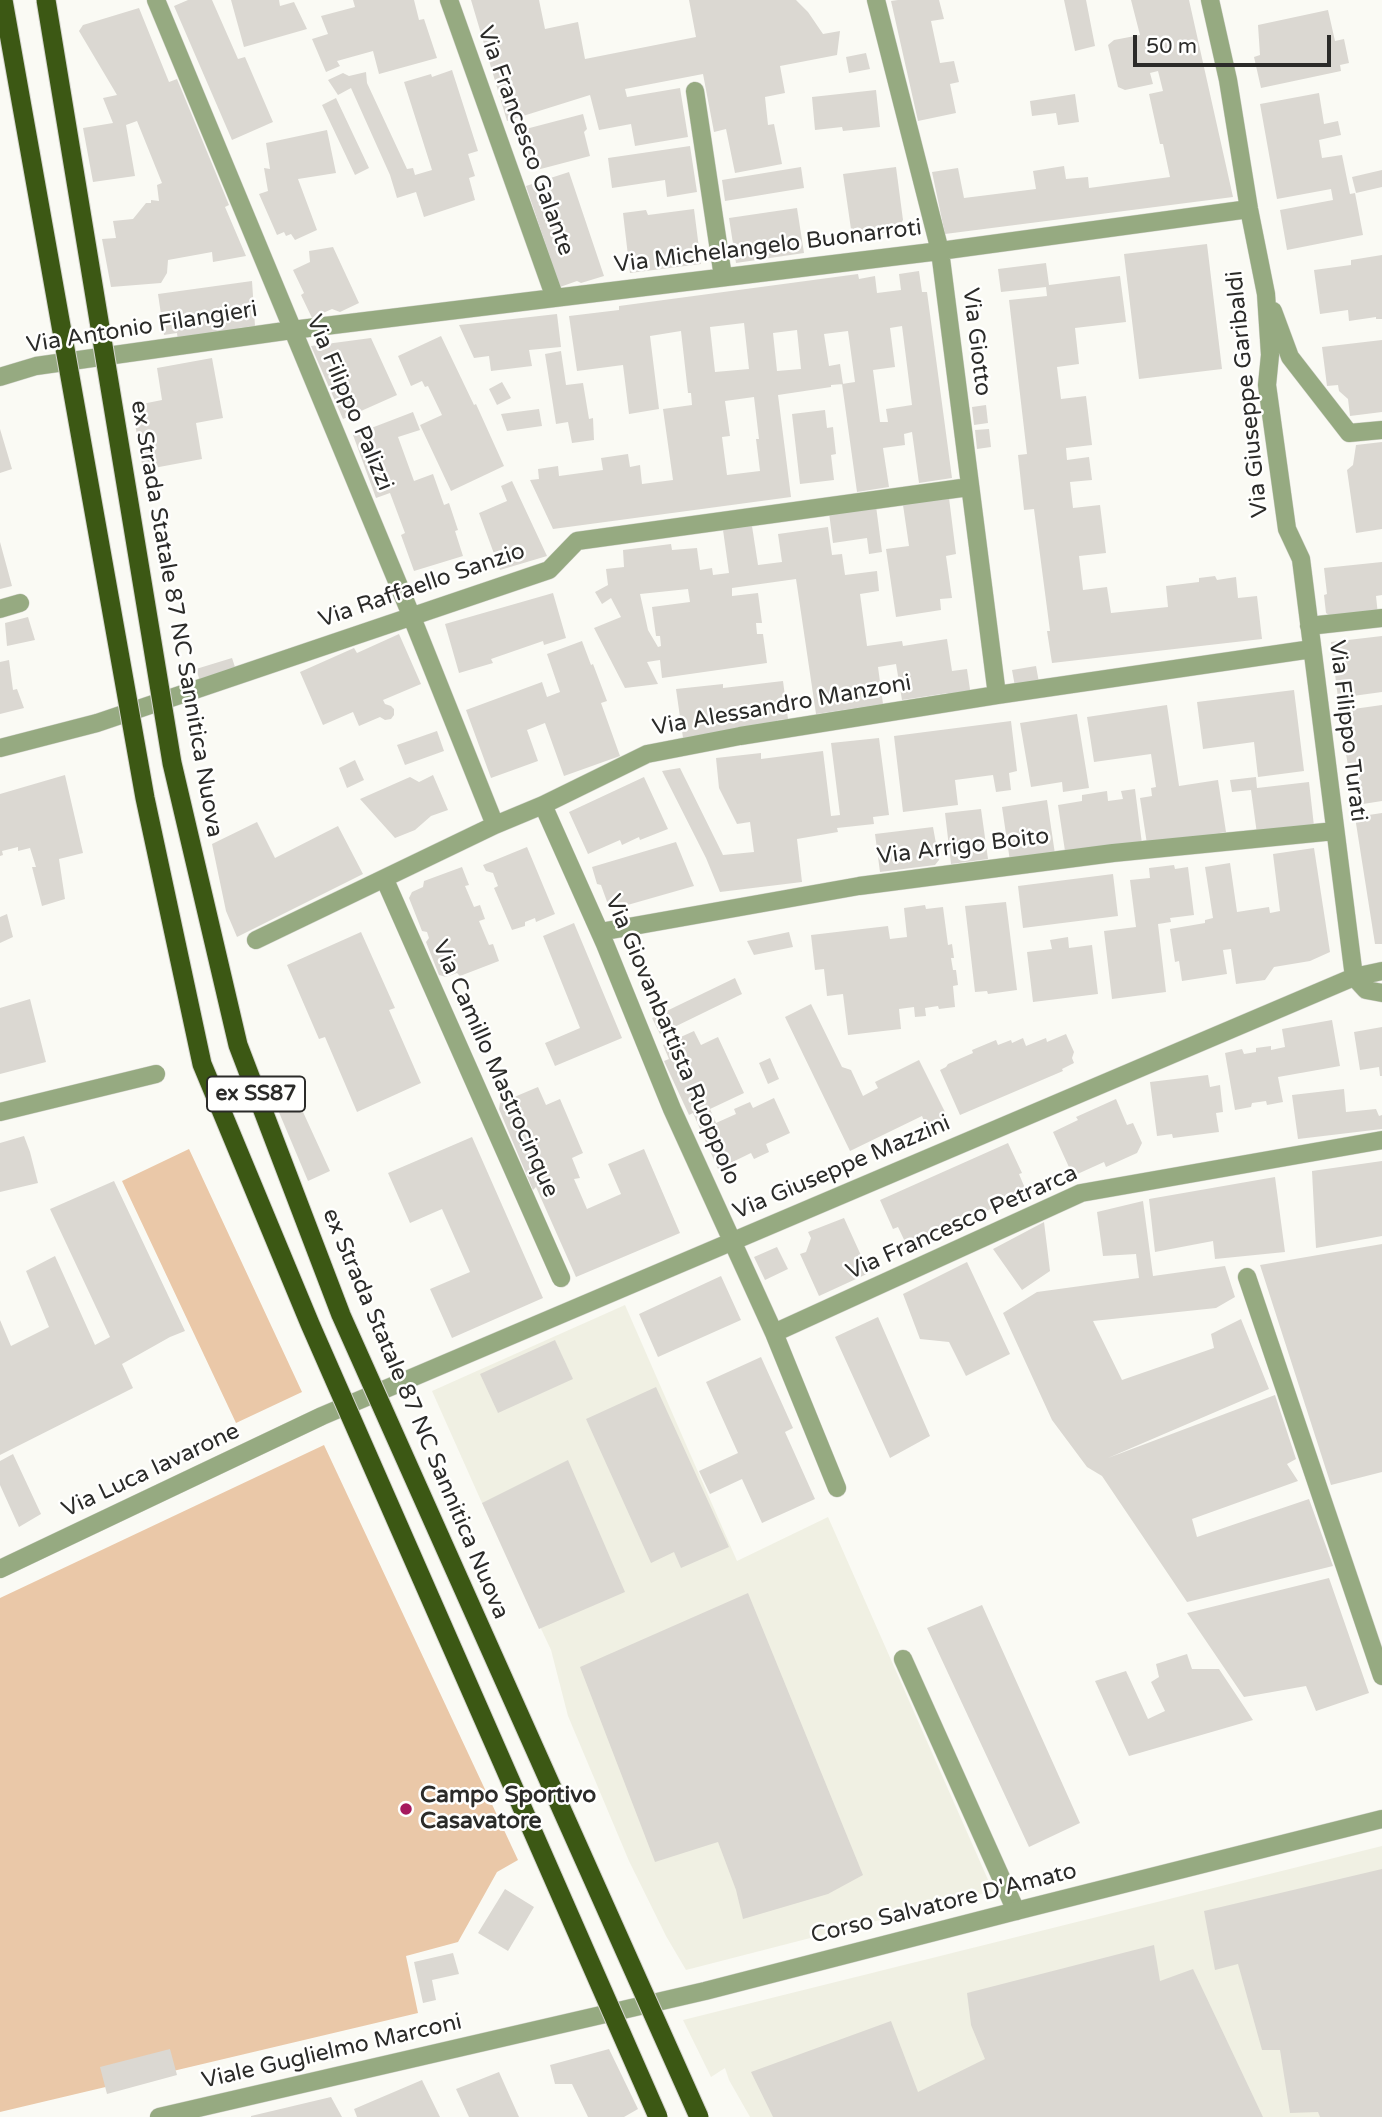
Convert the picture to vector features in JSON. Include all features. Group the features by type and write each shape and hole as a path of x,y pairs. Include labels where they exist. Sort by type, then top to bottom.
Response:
{"highway":[{"name":"ex SS87","path":"3,0 145,798 202,1064 310,1324 659,2117"},
{"name":"ex Strada Statale 87 NC Sannitica Nuova","path":"47,0 172,763 238,1045 341,1315 699,2117"}],"street":[{"name":"Via Filippo Palizzi","path":"156,0 411,615 495,825"},
{"name":"Via Francesco Galante","path":"449,0 555,298"},
{"name":"Via Giotto","path":"876,0 940,251 997,695"},
{"name":"Via Giuseppe Garibaldi","path":"1210,0 1228,80 1266,294 1270,355 1268,385 1287,528 1301,559 1309,621"},
{"path":"695,91 723,277"},
{"name":"Via Michelangelo Buonarroti","path":"292,330 940,251 1249,209"},
{"path":"1266,294 1290,357 1349,433 1382,430"},
{"name":"Via Antonio Filangieri","path":"0,377 36,366 292,330"},
{"name":"Via Raffaello Sanzio","path":"0,748 97,723 549,570 578,541 969,487"},
{"path":"0,609 20,603"},
{"path":"1309,621 1382,618"},
{"name":"Via Filippo Turati","path":"1309,621 1354,977"},
{"name":"Via Alessandro Manzoni","path":"256,940 647,754 740,736 997,695 1312,649"},
{"name":"Via Giovanbattista Ruoppolo","path":"543,805 600,932 672,1109 774,1333 837,1488"},
{"name":"Via Arrigo Boito","path":"600,932 859,886 1113,853 1335,831"},
{"name":"Via Camillo Mastrocinque","path":"385,880 561,1278"},
{"name":"Via Giuseppe Mazzini","path":"322,1416 1354,977 1382,971"},
{"path":"1354,977 1366,990 1382,993"},
{"path":"0,1112 156,1074"},
{"name":"Via Francesco Petrarca","path":"774,1333 1081,1193 1382,1140"},
{"path":"1247,1277 1382,1676"},
{"name":"Via Luca Iavarone","path":"0,1569 322,1416"},
{"path":"904,1659 1016,1911"},
{"name":"Corso Salvatore D'Amato","path":"517,2034 705,1992 1382,1819"},
{"name":"Viale Guglielmo Marconi","path":"159,2117 209,2111 517,2034"}],"shaded area":[{"path":"189,1149 302,1392 236,1423 122,1181"},
{"path":"625,1305 737,1561 828,1517 993,1891 686,1970 629,1861 568,1716 551,1650 432,1391"},
{"name":"Campo Sportivo Casavatore","path":"324,1445 518,1860 497,1872 458,1942 406,1956 418,2013 0,2112 0,1598"},
{"path":"1382,1846 1382,2117 750,2117 725,2068 711,2077 683,2020"}],"building":[{"path":"188,0 212,0 238,59 245,57 273,122 232,140 174,6"},
{"path":"231,0 279,0 280,6 294,2 307,29 244,47"},
{"path":"353,0 414,0 419,20 424,19 437,58 379,74 373,51 337,61 340,66 326,72 312,39 328,34 321,16 355,7"},
{"path":"471,0 539,0 545,29 578,22 585,59 696,37 689,0 796,0 823,34 840,31 837,55 780,66 785,93 765,97 768,125 774,124 782,164 735,173 726,129 714,132 703,74 625,89 627,97 680,88 688,137 635,146 631,124 599,130 590,95 507,121"},
{"path":"939,0 944,19 931,21 940,63 954,61 959,82 950,84 956,113 918,121 891,1"},
{"path":"1064,0 1086,0 1095,46 1075,51"},
{"path":"1131,0 1189,0 1233,197 945,234 932,172 958,168 964,198 1036,189 1033,171 1064,166 1066,179 1088,177 1089,188 1170,177 1149,94 1163,91 1158,71 1150,73 1153,84 1125,90 1118,87 1108,45 1114,40 1140,35"},
{"path":"139,8 169,82 177,79 229,205 225,207 246,256 213,262 212,252 168,260 167,273 161,283 111,287 102,239 116,238 113,221 133,219 146,203 151,203 151,200 159,201 157,185 162,183 137,121 126,125 135,176 93,182 83,128 113,123 103,98 117,95 79,31 83,25"},
{"path":"1328,10 1335,41 1344,39 1349,63 1340,65 1341,71 1261,88 1254,57 1260,55 1258,25"},
{"path":"866,53 870,69 849,73 846,57"},
{"path":"452,70 478,151 468,154 475,176 469,178 475,200 424,217 416,192 397,198 390,175 351,88 338,95 328,80 343,73 349,76 366,72 367,83 407,169 413,168 415,175 432,170 404,82"},
{"path":"876,90 880,127 843,131 842,127 815,130 812,97"},
{"path":"1319,93 1324,124 1338,121 1341,135 1319,140 1322,158 1342,155 1350,194 1355,193 1363,235 1287,250 1280,210 1333,200 1331,189 1277,199 1260,104"},
{"path":"1075,94 1079,122 1058,125 1056,113 1032,116 1030,101"},
{"path":"336,98 369,168 355,175 322,105"},
{"path":"583,114 590,156 533,171 522,130"},
{"path":"327,130 336,173 298,179 317,230 295,240 291,234 286,236 284,232 277,235 259,194 268,191 264,168 270,169 266,143"},
{"path":"690,146 697,192 667,197 665,180 612,188 608,158"},
{"path":"801,167 804,188 725,201 722,180"},
{"path":"896,167 903,220 898,229 852,236 843,174"},
{"path":"1382,170 1382,187 1356,193 1352,177"},
{"path":"569,172 604,276 560,287 526,186"},
{"path":"797,208 804,253 736,263 729,218"},
{"path":"694,209 701,264 630,273 623,213 646,210 648,215"},
{"path":"1207,244 1222,369 1139,379 1124,254"},
{"path":"333,247 359,303 340,312 332,309 312,318 293,270 310,262 309,251"},
{"path":"1382,255 1382,319 1376,317 1349,321 1348,310 1320,314 1314,270 1351,265 1351,260"},
{"path":"1046,263 1049,285 1120,276 1126,322 1075,328 1079,364 1057,367 1061,399 1086,396 1092,445 1066,448 1067,460 1089,457 1092,480 1070,482 1073,508 1100,505 1106,553 1079,556 1083,590 1107,587 1111,613 1168,607 1166,586 1199,582 1199,578 1215,576 1217,580 1236,577 1238,598 1257,596 1262,639 1052,663 1034,509 1024,510 1018,455 1027,454 1009,300 1047,296 1046,287 1001,292 998,269"},
{"path":"919,271 922,292 927,292 952,478 919,483 912,432 904,434 905,445 883,448 889,487 857,492 842,384 831,385 778,395 791,497 553,529 530,480 539,479 538,469 558,466 559,476 603,470 601,458 628,454 630,467 640,465 642,484 673,480 663,409 692,405 691,393 688,393 681,331 650,336 659,409 629,414 623,365 577,371 569,316 619,310 619,306 858,274 859,279 875,276 877,293 901,290 899,274","holes":["744,323 749,369 715,372 710,327","902,326 912,405 886,409 888,422 880,422 873,370 895,367 890,328","797,330 801,369 777,371 773,333","848,331 855,382 843,384 840,364 829,366 824,334","754,397 760,471 727,475 722,437 730,436 725,401"]},
{"path":"252,281 255,326 238,328 239,332 178,341 177,333 164,335 158,294"},
{"path":"557,314 561,347 529,350 532,366 491,371 489,356 474,358 459,325"},
{"path":"441,336 504,466 451,491 420,425 442,415 428,386 425,387 422,381 411,386 398,356"},
{"path":"371,338 397,395 343,419 311,346"},
{"path":"1382,340 1382,412 1350,416 1348,399 1339,391 1338,385 1327,386 1322,347"},
{"path":"561,351 566,385 583,383 589,419 593,418 594,440 572,443 568,422 556,424 545,354"},
{"path":"212,358 223,418 196,423 202,459 143,470 132,406 162,400 157,368"},
{"path":"502,382 511,398 497,405 489,389"},
{"path":"986,405 988,423 974,425 972,407"},
{"path":"539,409 542,426 507,431 501,414"},
{"path":"825,410 827,428 833,427 836,454 831,455 834,480 800,484 792,414"},
{"path":"413,412 420,430 398,437 414,481 433,474 444,505 449,503 463,556 414,571 401,535 405,533 390,493 376,498 353,435"},
{"path":"0,429 12,469 0,473"},
{"path":"989,429 991,447 977,449 975,430"},
{"path":"1382,442 1382,529 1356,533 1347,470 1353,465 1356,445"},
{"path":"512,481 547,556 500,570 479,513 507,501 501,486"},
{"path":"949,498 956,554 946,556 952,598 940,599 941,610 896,617 886,549 909,546 903,505"},
{"path":"876,506 882,552 869,554 867,538 833,543 829,513"},
{"path":"752,526 758,565 782,562 778,534 828,527 832,555 842,554 845,575 877,571 879,591 860,594 867,646 902,641 903,646 947,639 952,671 967,669 971,696 949,700 948,693 902,700 896,664 878,667 883,704 816,714 796,579 732,588 732,596 758,593 762,623 756,623 757,634 763,634 767,663 662,678 660,660 647,662 658,684 625,688 594,628 621,617 611,598 602,604 595,592 608,585 606,569 624,567 623,550 671,544 672,550 697,548 700,570 712,568 713,575 729,573 723,530","holes":["688,589 690,602 652,607 656,636 660,636 661,646 658,647 648,630 640,594"]},
{"path":"0,542 12,586 0,589"},
{"path":"1382,562 1382,595 1376,596 1378,615 1332,617 1326,613 1324,568"},
{"path":"553,593 566,638 544,645 543,641 491,659 493,663 459,673 445,624"},
{"path":"28,617 35,640 7,646 5,623"},
{"path":"399,634 421,684 383,700 394,709 391,719 380,717 359,726 353,712 323,725 300,672 354,648 357,653"},
{"path":"1382,636 1382,692 1338,698 1331,642"},
{"path":"582,641 607,701 601,703 620,756 564,776 545,723 527,730 538,761 491,778 466,710 542,682 547,697 560,692 547,654"},
{"path":"232,658 236,670 200,681 196,669"},
{"path":"9,660 13,690 17,689 24,708 0,714 0,662"},
{"path":"1036,666 1040,688 1016,692 1012,670"},
{"path":"783,681 788,719 777,720 778,727 683,738 676,689 723,684 723,688"},
{"path":"1294,690 1304,771 1258,777 1254,742 1203,749 1197,702"},
{"path":"1167,705 1179,786 1218,780 1226,832 1147,844 1140,798 1152,796 1151,788 1156,787 1151,754 1094,762 1087,717"},
{"path":"1382,705 1382,801 1363,804 1357,765 1348,766 1339,711"},
{"path":"1077,714 1089,788 1063,792 1062,782 1031,787 1020,723"},
{"path":"1011,721 1017,771 1009,773 1011,790 996,792 993,775 955,780 958,805 903,812 894,736"},
{"path":"437,731 444,751 405,765 397,745"},
{"path":"879,738 889,815 873,817 874,824 837,828 838,832 797,839 802,882 720,892 662,771 680,768 723,855 754,852 750,822 737,824 719,788 716,758 761,753 761,759 823,751 831,816 840,815 831,743"},
{"path":"355,760 364,780 347,788 339,768"},
{"path":"65,775 83,853 59,859 65,899 42,906 30,848 18,851 18,847 2,851 3,855 0,856 0,794"},
{"path":"433,775 448,810 431,816 415,830 395,838 360,799 410,777 419,782"},
{"path":"644,777 668,829 622,845 620,840 588,854 569,812"},
{"path":"1256,777 1257,788 1309,782 1314,826 1257,834 1251,790 1232,792 1230,780"},
{"path":"1135,789 1142,844 1099,851 1098,846 1065,851 1058,805 1082,801 1082,795 1107,791 1108,801 1123,799 1121,791"},
{"path":"1047,800 1055,854 1010,861 1002,807"},
{"path":"981,809 988,859 951,864 945,813"},
{"path":"1382,813 1382,944 1375,944 1355,817"},
{"path":"257,822 275,858 338,826 363,874 237,937 226,911 212,844"},
{"path":"933,827 939,860 935,865 880,872 875,834"},
{"path":"676,842 694,886 610,910 592,867"},
{"path":"527,847 555,914 536,922 535,918 525,922 525,926 512,930 494,888 498,886 493,873 486,871 483,865"},
{"path":"1314,848 1330,952 1310,961 1274,967 1265,980 1236,984 1231,949 1223,950 1227,974 1182,981 1179,961 1175,962 1170,929 1205,923 1205,920 1213,918 1205,867 1230,863 1237,912 1269,907 1270,913 1280,911 1273,854"},
{"path":"1174,865 1175,869 1188,867 1194,915 1170,918 1171,922 1158,924 1166,992 1112,999 1104,931 1136,927 1130,880 1150,878 1149,868"},
{"path":"462,867 469,885 465,886 474,907 480,905 485,919 479,921 489,945 493,944 499,961 460,976 457,973 446,977 439,975 426,942 429,938 427,932 422,931 409,898 412,892 423,887 424,881"},
{"path":"1113,874 1118,916 1023,928 1018,886"},
{"path":"1006,902 1017,990 988,994 987,991 975,992 965,906"},
{"path":"925,905 926,909 943,907 948,945 952,944 954,958 951,958 958,985 953,986 955,1007 925,1008 926,1016 915,1017 914,1007 899,1009 901,1029 848,1035 843,994 827,996 824,969 815,970 811,935 888,926 890,939 907,937 904,908"},
{"path":"7,914 13,937 0,943 0,917"},
{"path":"574,923 622,1038 555,1066 545,1043 580,1028 543,936"},
{"path":"361,932 395,1008 389,1010 421,1083 357,1112 325,1037 319,1039 287,965"},
{"path":"789,932 793,947 754,955 747,941"},
{"path":"1068,937 1069,948 1092,945 1098,994 1033,1002 1027,952 1052,949 1050,940"},
{"path":"735,978 742,994 660,1034 652,1018"},
{"path":"30,999 46,1062 0,1074 0,1008"},
{"path":"811,1004 842,1067 851,1070 863,1096 878,1088 875,1082 919,1060 947,1116 926,1126 922,1116 850,1151 785,1017"},
{"path":"1332,1020 1340,1066 1278,1077 1283,1102 1267,1105 1266,1101 1252,1103 1251,1107 1235,1110 1225,1053 1242,1049 1244,1054 1256,1052 1256,1048 1271,1046 1271,1050 1285,1047 1282,1029"},
{"path":"1382,1027 1380,1076 1379,1067 1360,1070 1354,1032"},
{"path":"694,1031 701,1045 718,1037 744,1093 710,1109 716,1123 736,1114 734,1109 750,1102 753,1108 774,1098 790,1133 766,1144 769,1152 754,1159 751,1153 718,1169 693,1113 689,1115 664,1061 669,1059 663,1045"},
{"path":"1066,1034 1074,1052 1074,1063 1062,1069 1063,1071 960,1115 940,1070 973,1053 972,1050 996,1040 998,1045 1023,1038 1026,1046 1046,1038 1047,1042"},
{"path":"770,1058 779,1079 768,1084 759,1063"},
{"path":"1208,1075 1210,1087 1220,1085 1223,1112 1216,1113 1219,1132 1173,1138 1172,1134 1157,1136 1150,1082"},
{"path":"538,1087 546,1105 560,1099 583,1153 572,1158 580,1178 574,1179 587,1209 621,1194 608,1164 644,1149 680,1233 576,1277 536,1187 533,1190 499,1109 500,1103"},
{"path":"1344,1089 1346,1112 1376,1109 1379,1116 1382,1115 1382,1129 1298,1139 1292,1095"},
{"path":"1116,1099 1127,1125 1133,1123 1142,1143 1137,1153 1106,1167 1104,1162 1073,1176 1053,1132 1078,1120 1076,1117"},
{"path":"298,1101 330,1171 308,1181 278,1110"},
{"path":"24,1136 38,1183 0,1192 0,1143"},
{"path":"472,1137 543,1298 452,1338 430,1289 470,1272 442,1209 410,1223 388,1173"},
{"path":"1008,1143 1022,1173 1019,1174 1027,1193 907,1246 898,1227 893,1229 880,1200"},
{"path":"1382,1161 1382,1236 1316,1248 1312,1171"},
{"path":"1275,1177 1285,1252 1215,1259 1213,1241 1155,1252 1149,1199"},
{"path":"114,1181 185,1331 122,1364 133,1388 0,1455 0,1320 11,1346 49,1327 26,1271 55,1256 95,1345 110,1337 50,1209"},
{"path":"1143,1201 1153,1276 1225,1266 1235,1297 1216,1308 1093,1321 1122,1380 1214,1348 1211,1334 1241,1319 1269,1389 1108,1458 1275,1395 1296,1459 1287,1464 1298,1481 1192,1519 1197,1537 1309,1499 1333,1566 1187,1602 1102,1476 1087,1467 1052,1420 1003,1313 1037,1292 1139,1278 1136,1254 1103,1256 1097,1212"},
{"path":"844,1218 869,1273 819,1296 800,1254 806,1252 811,1238 808,1232"},
{"path":"1044,1222 1050,1271 1022,1290 993,1249"},
{"path":"1382,1244 1382,1472 1331,1485 1260,1265"},
{"path":"777,1247 788,1269 765,1280 754,1257"},
{"path":"967,1262 1010,1354 966,1376 949,1342 920,1339 903,1294"},
{"path":"721,1276 741,1320 658,1357 639,1314"},
{"path":"878,1317 930,1436 890,1458 835,1337"},
{"path":"555,1340 573,1379 498,1413 480,1374"},
{"path":"761,1357 793,1428 785,1432 815,1499 762,1523 742,1479 710,1494 699,1471 738,1453 706,1382"},
{"path":"656,1387 729,1547 681,1568 674,1552 651,1563 586,1419"},
{"path":"13,1454 41,1514 19,1527 0,1485 0,1461"},
{"path":"568,1460 625,1592 539,1629 482,1503"},
{"path":"1329,1578 1369,1693 1316,1711 1306,1686 1244,1697 1187,1613"},
{"path":"748,1593 863,1875 828,1894 743,1919 736,1890 718,1842 655,1862 580,1667"},
{"path":"982,1605 1080,1823 1029,1847 927,1628"},
{"path":"1187,1654 1192,1669 1219,1669 1253,1720 1129,1756 1095,1681 1126,1671 1148,1719 1165,1711 1151,1682 1159,1677 1156,1664"},
{"path":"1382,1869 1382,2117 1320,2117 1318,2112 1290,2113 1280,2050 1262,2050 1238,1964 1215,1970 1204,1911"},
{"path":"505,1889 534,1907 508,1951 478,1933"},
{"path":"1154,1945 1160,1981 1193,1969 1263,2117 773,2117 751,2072 891,2021 918,2092 985,2059 971,2025 967,1993"},
{"path":"453,1953 459,1974 432,1980 436,2000 423,2003 414,1962"},
{"path":"170,2049 177,2075 107,2094 100,2067"},
{"path":"609,2049 638,2109 624,2117 588,2117 572,2084 555,2084 550,2065"},
{"path":"499,2072 519,2117 469,2117 456,2089"},
{"path":"422,2080 440,2117 357,2117 354,2109"},
{"path":"331,2097 342,2117 251,2117 251,2116"}],"place":[{"name":"Campo Sportivo Casavatore","path":"406,1809"}]}
